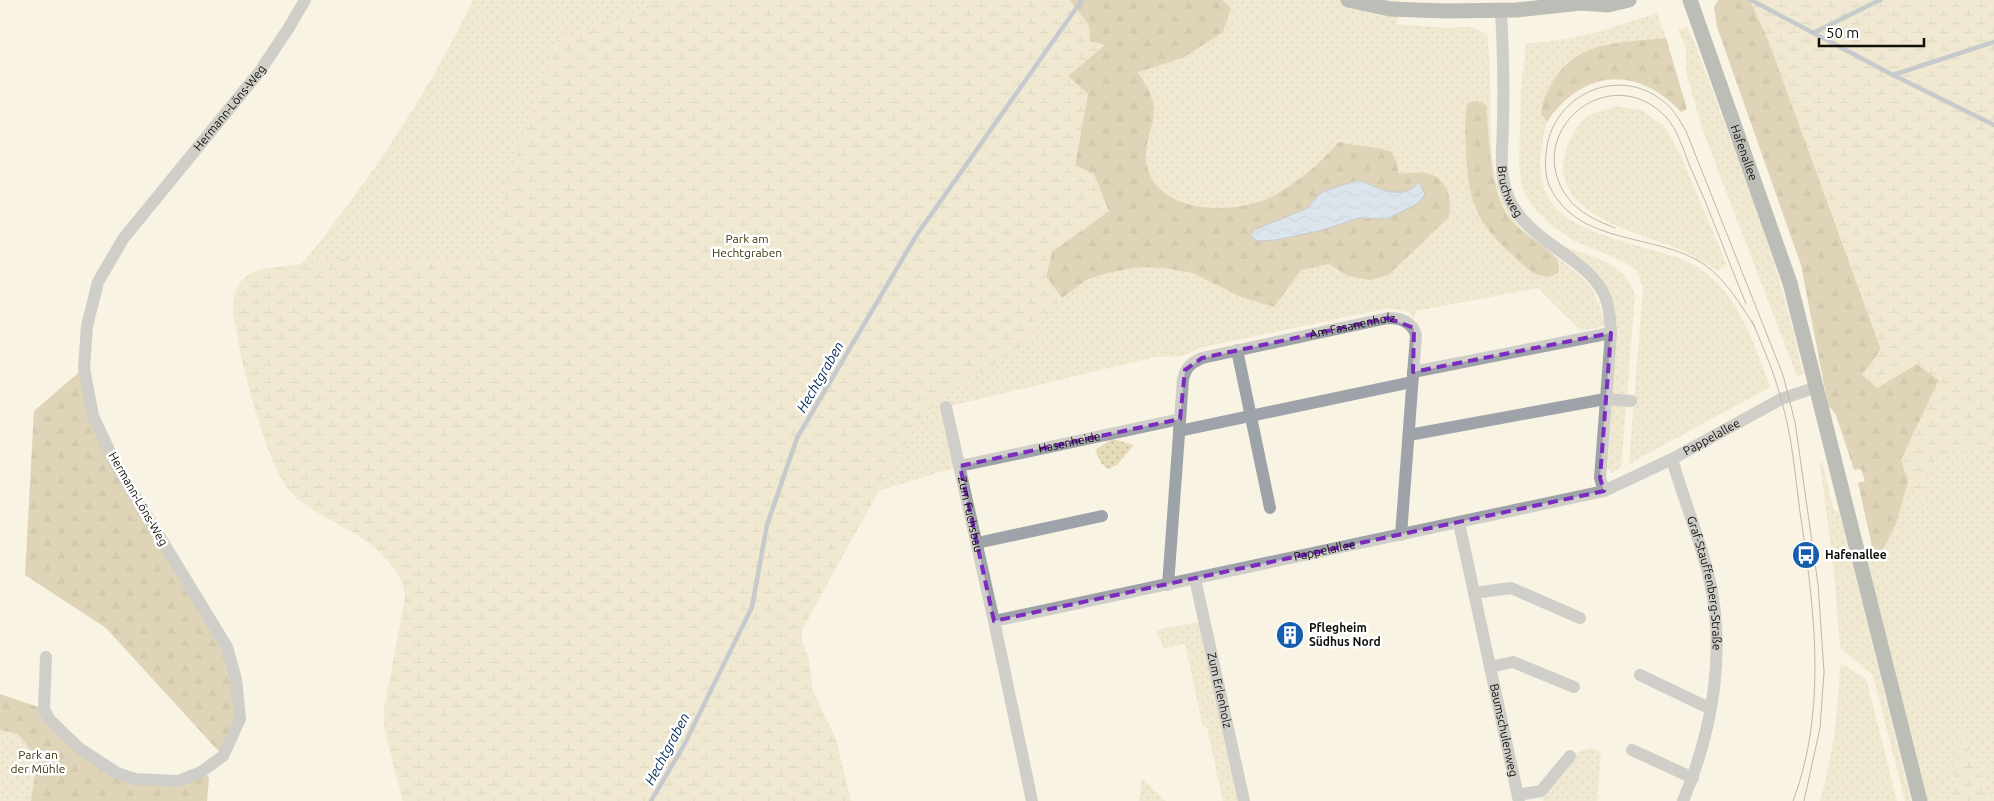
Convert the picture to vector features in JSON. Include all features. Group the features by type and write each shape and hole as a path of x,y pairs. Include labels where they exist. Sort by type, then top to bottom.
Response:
{"street":[{"name":"Hermann-Löns-Weg","path":"46,657 44,709 49,719 79,748 117,773 135,779 178,781 201,772 223,756 240,719 236,679 227,646 116,465 93,416 84,368 87,326 98,282 123,239 260,71 288,30 305,0"},
{"path":"1348,0 1390,9 1501,11 1584,2 1608,5 1629,0"},
{"name":"Hafenallee","path":"1690,0 1790,283 1920,801"},
{"name":"Bruchweg","path":"1501,11 1503,122 1500,165 1508,196 1526,226 1588,273 1597,283 1606,299 1611,333 1600,478 1604,491"},
{"name":"Am Fasanenholz","path":"1168,585 1185,370 1190,364 1202,358 1388,318 1397,318 1408,322 1414,328 1416,335 1401,535"},
{"path":"1180,425 1252,416 1413,377 1611,333"},
{"path":"1237,350 1270,508"},
{"name":"Pappelallee","path":"994,621 1604,491 1672,459 1781,399 1817,387"},
{"path":"1409,435 1605,399 1631,400"},
{"name":"Zum Fuchsbau","path":"946,407 994,621"},
{"name":"Hasenheide","path":"960,466 1180,425"},
{"name":"Graf-Stauffenberg-Straße","path":"1672,459 1708,574 1712,596 1716,652 1711,709 1693,778 1683,801"},
{"path":"977,543 1102,516"},
{"name":"Baumschulenweg","path":"1459,523 1519,798 1541,790 1570,756"},
{"name":"Zum Erlenholz","path":"1195,579 1244,801"},
{"path":"1474,592 1511,588 1580,618"},
{"path":"994,621 1032,801"},
{"name":"Baumschulenweg","path":"1490,667 1513,662 1574,687"},
{"path":"1640,675 1711,709"},
{"path":"1632,750 1693,778"}],"highlighted area":[{"path":"1388,318 1414,328 1413,372 1611,333 1600,478 1604,491 994,621 960,466 1180,419 1185,370 1202,358"}],"green space":[{"name":"Park am Hechtgraben","path":"473,0 1399,0 1397,24 1446,28 1472,27 1487,35 1491,140 1496,180 1502,198 1514,219 1530,236 1587,283 1598,303 1605,326 1581,331 1538,288 1416,311 1414,318 1409,312 1389,308 1199,348 1183,356 1155,357 946,407 960,466 878,491 802,630 802,641 809,660 812,689 836,740 851,801 403,801 384,727 384,710 405,599 403,584 394,568 380,551 354,532 301,501 290,491 280,476 254,405 233,310 236,295 247,276 265,269 302,264 350,202 417,103 437,70"},
{"name":"Park am Hechtgraben","path":"656,0 1070,0 1089,26 1090,41 1105,45 1068,76 1088,94 1075,165 1094,174 1109,211 1052,252 1046,276 1062,298 1018,349 941,397 919,420 802,630 802,641 809,660 812,689 836,740 851,801 403,801 384,727 384,710 405,599 403,585 391,565 368,542 303,502 291,491 282,477 261,426 243,363 234,309 235,293 243,280 255,271 340,259 388,262 456,261 485,260 494,254 500,237 506,187 557,40 647,9"},
{"path":"1070,0 1222,0 1231,8 1223,32 1183,58 1138,72 1154,105 1146,155 1148,170 1156,185 1169,196 1186,203 1204,207 1223,208 1260,202 1284,190 1301,178 1339,142 1392,152 1397,163 1398,173 1422,173 1436,177 1445,187 1450,199 1448,218 1388,275 1370,280 1348,276 1329,264 1301,270 1274,307 1241,297 1193,273 1164,268 1139,267 1107,273 1086,280 1062,298 1046,276 1052,252 1109,211 1075,165 1088,94 1067,76 1090,41 1089,26"},
{"path":"1718,0 1750,0 1769,42 1881,350 1877,388 1917,364 1939,380 1901,460 1908,481 1896,524 1883,550 1873,551 1858,483 1865,481 1861,469 1854,470 1836,415 1828,405 1801,265 1717,27 1714,7"},
{"path":"1750,0 1994,0 1994,801 1926,801 1865,551 1883,550"},
{"path":"1750,0 1994,0 1994,455 1976,448 1939,454 1924,475 1926,513 1908,481 1901,460 1939,380 1917,364 1877,388 1862,375 1881,349 1769,42"},
{"path":"1657,13 1666,38 1612,44 1555,78 1541,107 1541,114 1547,122 1541,153 1541,177 1548,196 1559,211 1575,222 1595,232 1686,261 1713,279 1725,292 1744,321 1770,387 1629,464 1643,288 1637,271 1621,260 1574,241 1551,225 1533,207 1522,187 1519,162 1521,90 1526,43 1576,37"},
{"path":"1687,27 1696,46 1741,167 1782,290 1803,374 1797,376 1703,131 1686,72 1686,48 1678,30"},
{"path":"1666,38 1687,109 1681,112 1664,97 1647,86 1629,81 1611,80 1594,83 1577,91 1561,104 1547,122 1541,114 1543,103 1551,85 1561,70 1573,59 1601,46"},
{"path":"1477,101 1486,105 1493,174 1500,200 1505,211 1516,226 1556,258 1558,273 1552,276 1542,276 1528,269 1493,236 1478,212 1469,185 1465,132 1468,103"},
{"path":"1616,106 1641,110 1664,126 1679,152 1727,265 1717,271 1677,248 1617,226 1597,216 1580,203 1568,188 1563,170 1567,148 1575,130 1590,115"},
{"path":"1565,247 1597,258 1616,268 1624,275 1635,295 1621,467 1612,473 1607,467 1616,319"},
{"path":"84,368 93,416 227,647 240,719 223,756 106,628 25,575 34,411"},
{"path":"1112,439 1134,445 1117,465 1108,469 1101,463 1095,450"},
{"path":"1820,462 1822,462 1834,511 1839,511 1911,801 1905,801 1873,675 1840,648 1834,571"},
{"path":"1204,621 1244,801 1223,801 1207,727 1203,727 1185,644 1164,648 1156,630"},
{"path":"1844,665 1866,679 1897,801 1820,801 1834,735 1840,668"},
{"name":"Park an der Mühle","path":"0,694 49,719 117,773 209,778 207,801 0,801"},
{"name":"Park an der Mühle","path":"0,694 44,709 79,748 135,779 206,774 209,778 207,801 31,801 38,758 18,734 0,730"},
{"path":"1962,730 1991,801 1951,801"},
{"path":"1593,748 1601,752 1597,801 1543,801 1541,791 1557,770 1576,753"},
{"path":"1142,778 1163,799 1166,801 1139,801"}],"water":[{"path":"1359,180 1390,192 1405,191 1419,182 1425,194 1417,204 1387,219 1359,218 1323,230 1276,240 1257,241 1250,236 1254,230 1308,208 1321,192"}],"waterway":[{"name":"Hechtgraben","path":"651,801 684,745 752,607 767,525 797,438 916,236 1082,0"},
{"path":"1751,0 1893,75 1994,125"},
{"path":"1813,33 1880,0"},
{"path":"1893,75 1994,42"}],"tram line":[{"path":"1755,327 1727,286 1705,265 1665,247 1599,229 1580,220 1563,206 1548,183 1546,154 1550,134 1560,116 1573,102 1589,92 1607,86 1626,86 1645,90 1663,101 1673,111 1686,131 1783,375 1795,422 1818,584 1824,672 1820,728 1804,801"},
{"path":"1615,228 1583,212 1568,198 1556,174 1555,150 1563,128 1577,111 1597,99 1619,95 1643,101 1666,117 1673,127 1746,304"},
{"path":"1752,321 1775,379 1788,426 1810,584 1815,657 1814,694 1811,730 1804,766 1793,801"}],"place":[{"name":"Hafenallee","path":"1806,555"},
{"name":"Pflegheim Südhus Nord","path":"1290,635"}]}
